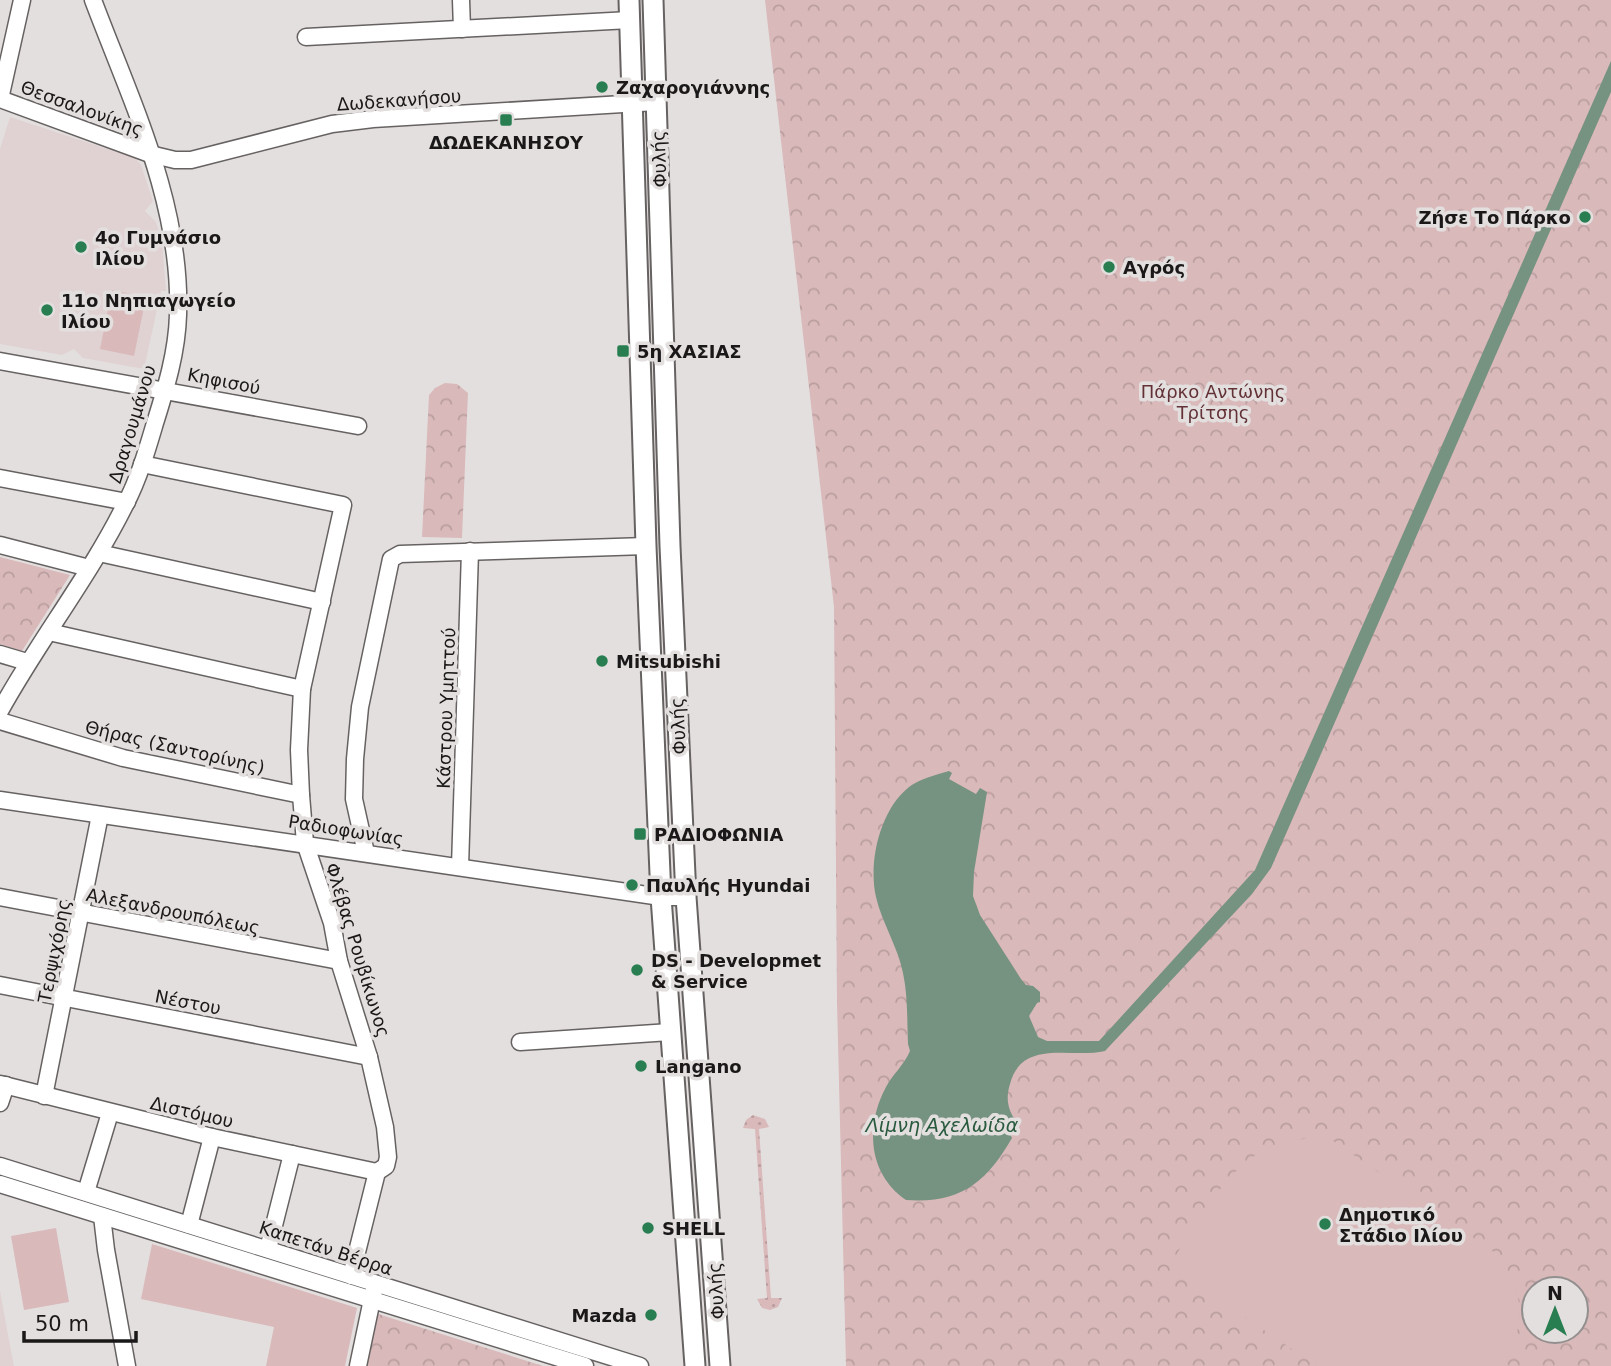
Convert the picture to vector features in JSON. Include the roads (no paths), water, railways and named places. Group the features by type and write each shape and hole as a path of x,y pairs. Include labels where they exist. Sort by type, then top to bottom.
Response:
{"main road":[{"name":"Φυλής","path":"629,0 646,546 661,897 695,1366"},
{"name":"Φυλής","path":"653,0 670,546 686,897 720,1366"}],"street":[{"path":"0,99 22,0"},
{"name":"Δραγουμάνου","path":"0,711 27,662 99,553 127,502 166,389 178,317 178,279 167,208 93,0"},
{"path":"461,0 462,29"},
{"path":"306,37 630,20"},
{"name":"Θεσσαλονίκης","path":"0,99 150,154"},
{"name":"Δωδεκανήσου","path":"150,154 175,160 191,160 324,125 373,119 656,102"},
{"name":"Κηφισού","path":"0,361 166,389 358,426"},
{"name":"Φλέβας Ρουβίκωνος","path":"142,464 343,505 302,690 299,750 305,843 332,923 339,961 369,1057 385,1127 388,1157 386,1166 377,1172 351,1276"},
{"path":"0,478 127,502"},
{"path":"0,545 89,568"},
{"path":"366,853 355,799 355,759 360,707 391,559 400,554 646,546"},
{"name":"Κάστρου Υμηττού","path":"460,867 470,551"},
{"path":"99,553 322,602"},
{"path":"49,632 302,690"},
{"path":"0,654 27,662"},
{"name":"Θήρας (Σαντορίνης)","path":"0,721 123,758 301,795"},
{"name":"Ραδιοφωνίας","path":"0,800 661,897 686,897"},
{"name":"Τερψιχόρης","path":"44,1096 100,815"},
{"name":"Αλεξανδρουπόλεως","path":"0,897 339,961"},
{"name":"Νέστου","path":"0,985 369,1057"},
{"path":"520,1042 670,1032"},
{"path":"0,1103 3,1085"},
{"name":"Διστόμου","path":"3,1085 212,1137 377,1172"},
{"path":"86,1192 110,1113"},
{"path":"189,1224 212,1137"},
{"path":"268,1249 292,1154"},
{"name":"Καπετάν Βέρρα","path":"0,1166 375,1283 393,1298"},
{"name":"Καπετάν Βέρρα","path":"0,1184 371,1300 393,1298 640,1366"},
{"path":"102,1216 127,1366"},
{"path":"358,1366 375,1283"},
{"name":"Καπετάν Βέρρα","path":"429,1309 585,1366"}],"water":[{"name":"Λίμνη Αχελωίδα","path":"1611,61 1611,92 1271,868 1252,894 1105,1051 1037,1055 1016,1070 1008,1093 1009,1107 1015,1120 1009,1132 1012,1138 981,1178 956,1194 942,1198 906,1200 893,1189 877,1163 873,1133 879,1102 910,1051 903,973 879,907 874,883 875,853 890,809 913,784 949,771 952,773 949,779 976,794 980,788 987,792 974,872 973,896 980,915 1021,979 1026,985 1033,986 1040,992 1040,1002 1029,1016 1038,1037 1047,1041 1099,1041 1255,870"}],"place":[{"name":"Ζαχαρογιάννης","path":"602,87"},
{"name":"ΔΩΔΕΚΑΝΗΣΟΥ","path":"506,120"},
{"name":"Ζήσε Το Πάρκο","path":"1585,217"},
{"name":"4ο Γυμνάσιο Ιλίου","path":"81,247"},
{"name":"Αγρός","path":"1109,267"},
{"name":"11ο Νηπιαγωγείο Ιλίου","path":"47,310"},
{"name":"5η ΧΑΣΙΑΣ","path":"623,351"},
{"name":"Mitsubishi","path":"602,661"},
{"name":"ΡΑΔΙΟΦΩΝΙΑ","path":"640,834"},
{"name":"Παυλής Hyundai","path":"632,885"},
{"name":"DS - Developmet & Service","path":"637,970"},
{"name":"Langano","path":"641,1066"},
{"name":"Δημοτικό Στάδιο Ιλίου","path":"1325,1224"},
{"name":"SHELL","path":"648,1228"},
{"name":"Mazda","path":"651,1315"}],"park label":[{"name":"Πάρκο Αντώνης Τρίτσης","path":"1213,401"}]}
